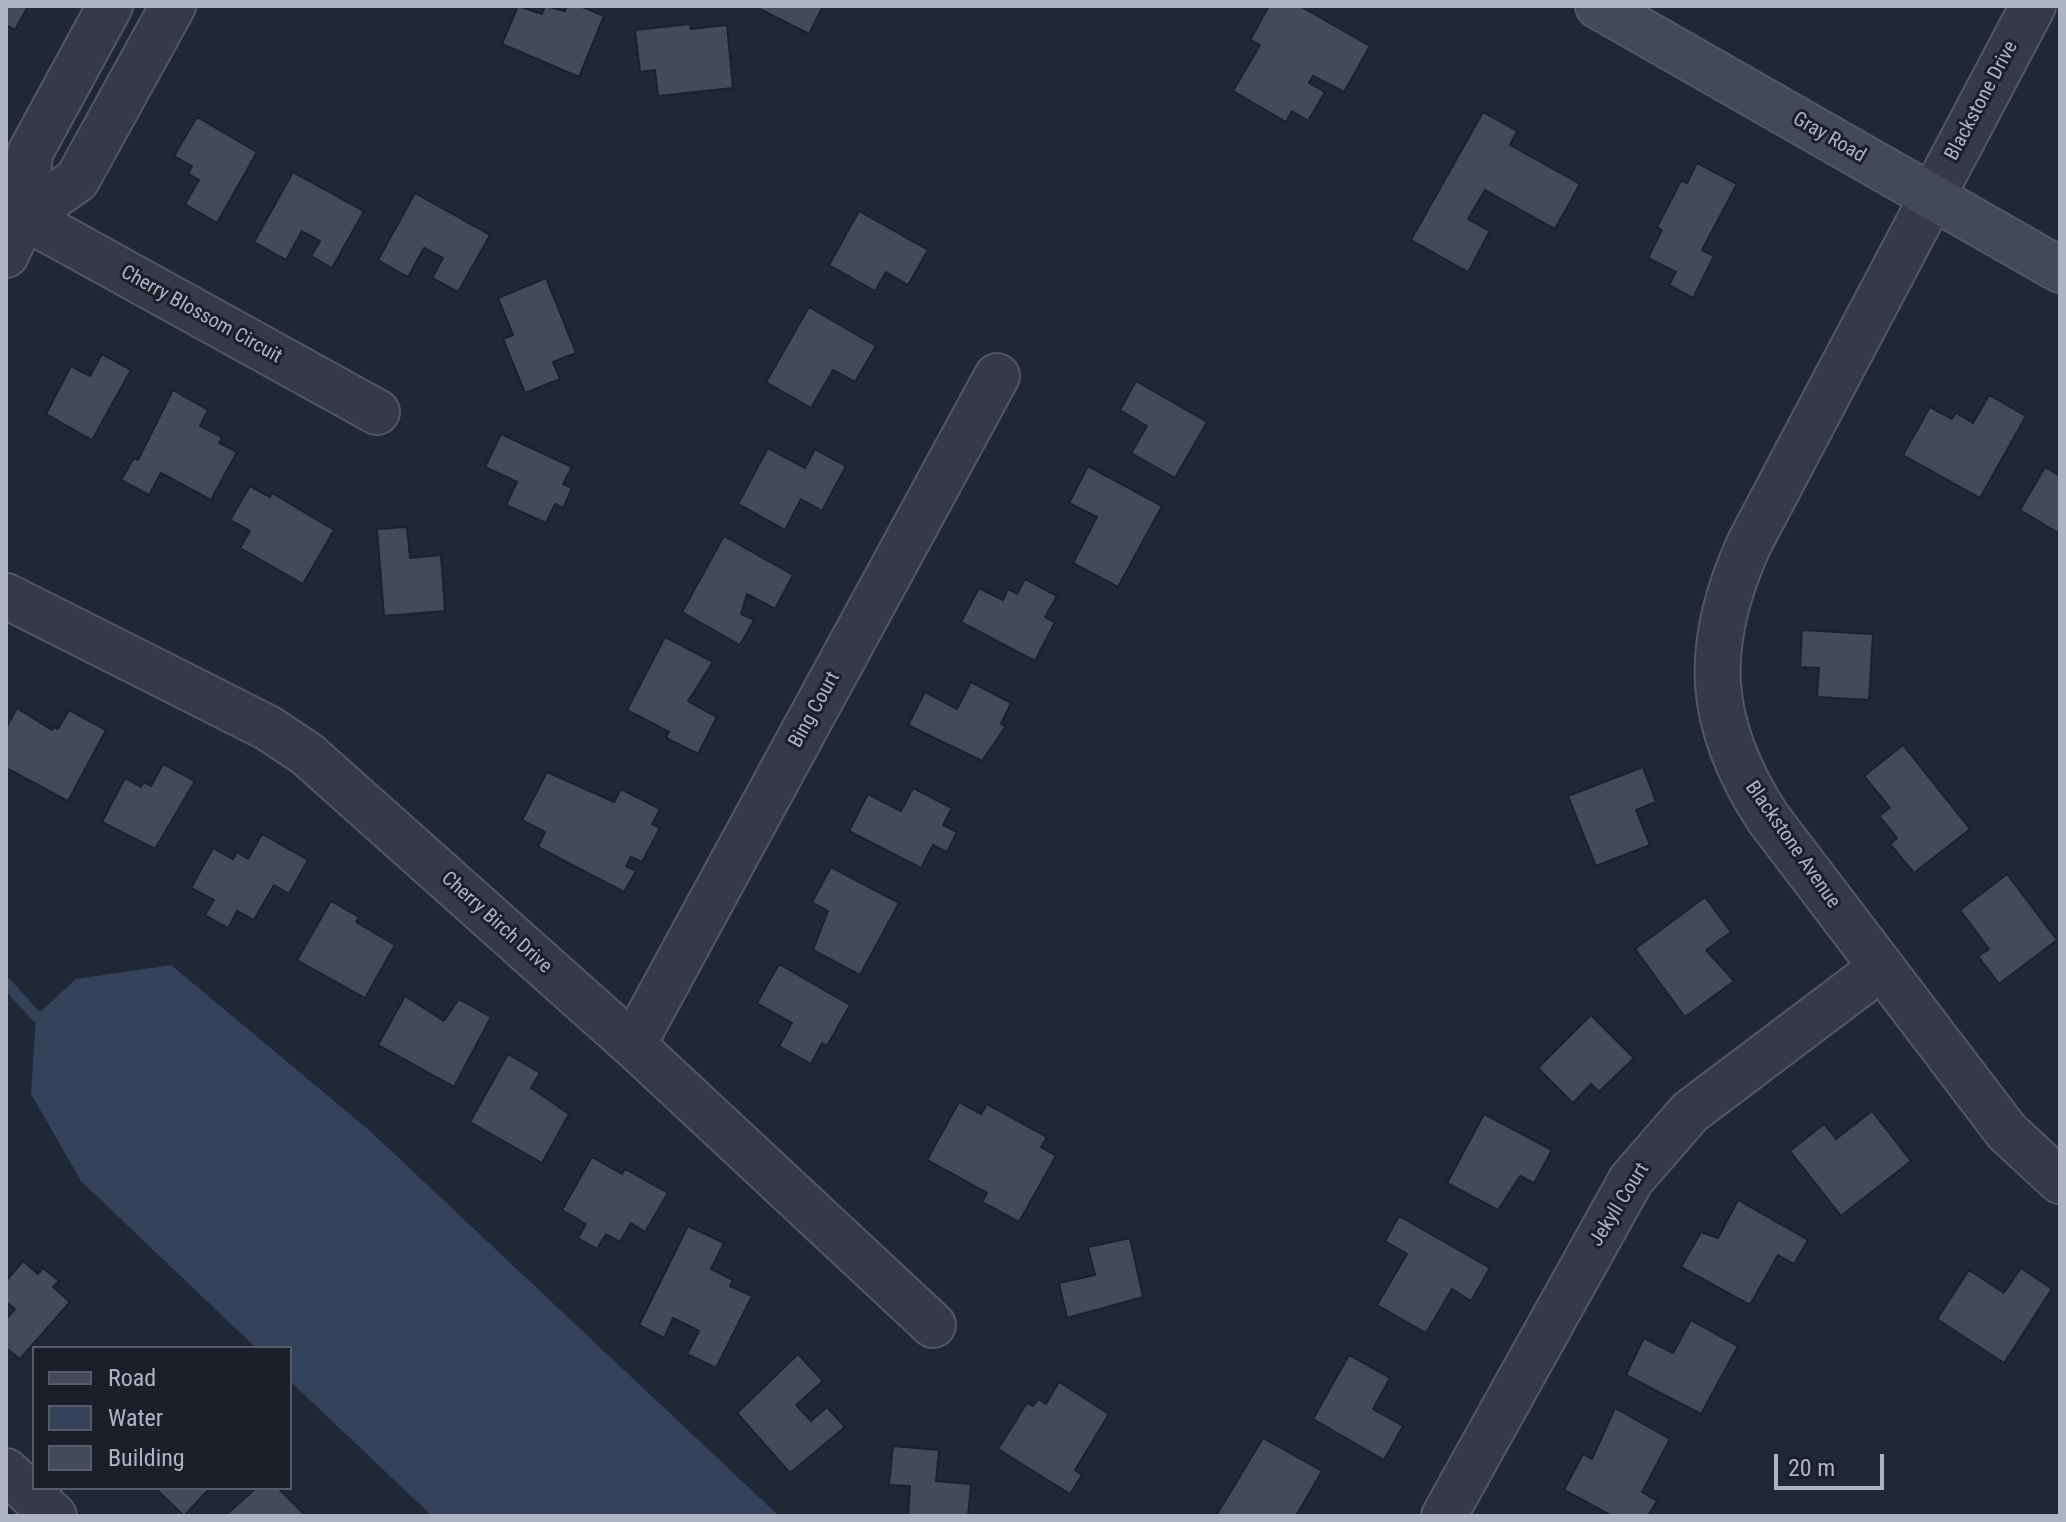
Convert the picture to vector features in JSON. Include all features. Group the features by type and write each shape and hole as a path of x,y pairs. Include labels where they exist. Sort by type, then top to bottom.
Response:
{"street":[{"path":"15,236 30,153 110,6"},
{"path":"15,236 77,180 173,6"},
{"name":"Gray Road","path":"1598,6 2060,270"},
{"name":"Blackstone Drive","path":"1932,197 2033,6"},
{"name":"Blackstone Avenue","path":"1932,197 1749,544 1728,591 1718,641 1717,675 1728,742 1749,789 2007,1132 2060,1181"},
{"name":"Cherry Blossom Circuit","path":"15,236 377,412"},
{"name":"Bing Court","path":"633,1045 997,376"},
{"name":"Cherry Birch Drive","path":"6,596 268,728 307,754 633,1045 933,1325"},
{"name":"Jekyll Court","path":"1444,1516 1631,1180 1690,1112 1881,968"},
{"path":"6,1471 54,1516"}],"water":[{"path":"171,965 370,1131 779,1516 432,1516 292,1383 292,1346 254,1346 81,1181 31,1094 36,1016 76,979"}],"building":[{"path":"6,6 28,6 15,30 6,25"},
{"path":"518,6 542,14 545,6 565,11 567,6 580,6 604,16 579,77 502,44"},
{"path":"754,6 823,6 809,34"},
{"path":"1269,6 1300,6 1370,46 1344,92 1313,76 1309,83 1325,92 1308,121 1292,111 1286,122 1233,91 1260,45 1250,40"},
{"path":"690,24 691,29 727,25 733,88 658,96 655,70 640,72 635,30"},
{"path":"1483,112 1517,131 1510,145 1580,184 1555,229 1485,190 1468,219 1490,231 1468,272 1411,240"},
{"path":"197,117 257,152 217,223 185,204 199,180 188,174 192,166 174,156"},
{"path":"1697,163 1737,184 1702,250 1714,256 1693,298 1669,285 1676,272 1648,258 1662,230 1657,227 1681,181 1687,183"},
{"path":"293,172 364,211 332,268 311,256 320,241 302,231 286,260 254,242"},
{"path":"415,193 490,235 458,292 432,278 443,258 424,248 408,277 378,260"},
{"path":"859,211 928,250 908,285 886,272 875,291 829,265"},
{"path":"546,278 576,353 553,362 560,379 525,393 503,339 513,335 498,298"},
{"path":"809,307 876,346 855,382 833,370 811,408 766,382"},
{"path":"102,354 131,370 92,440 46,414 71,366 90,376"},
{"path":"1136,381 1207,422 1175,478 1131,453 1147,426 1120,410"},
{"path":"173,390 208,410 200,426 222,437 219,443 237,452 211,500 161,473 149,495 121,480 134,458 138,460"},
{"path":"1989,395 2026,416 1980,498 1903,455 1930,407 1952,419 1956,413 1973,423"},
{"path":"501,434 572,467 563,484 572,488 563,508 555,504 546,523 506,505 517,482 485,467"},
{"path":"768,448 805,468 815,449 846,466 822,511 801,499 785,530 738,504"},
{"path":"1088,466 1162,506 1118,587 1073,563 1097,517 1069,503"},
{"path":"2045,467 2060,476 2060,534 2020,510"},
{"path":"250,486 270,497 272,493 334,530 303,584 240,548 250,531 230,520"},
{"path":"407,527 410,558 441,555 445,611 384,616 377,529"},
{"path":"724,536 793,575 775,609 747,594 741,614 754,620 740,645 682,612"},
{"path":"1025,579 1057,596 1045,617 1055,622 1035,661 961,622 979,588 1003,600 1008,589 1017,594"},
{"path":"1802,630 1873,634 1869,700 1817,697 1819,668 1800,667"},
{"path":"665,637 713,662 688,701 717,717 698,754 666,738 669,732 627,710"},
{"path":"971,682 1011,703 1001,724 1006,726 982,761 908,725 925,692 957,709"},
{"path":"17,708 52,730 54,727 58,729 69,710 106,730 68,801 6,768 6,728"},
{"path":"1903,745 1970,829 1914,873 1890,844 1897,838 1879,816 1890,808 1864,776"},
{"path":"163,764 195,781 155,849 102,822 125,778 141,787 144,782 151,786"},
{"path":"1643,767 1656,802 1636,810 1650,845 1596,866 1568,796"},
{"path":"547,772 614,802 621,789 660,809 652,824 660,828 642,862 631,857 626,866 636,871 624,892 538,847 545,832 522,820"},
{"path":"913,788 952,808 943,825 957,832 947,852 933,845 921,868 849,831 868,794 901,811"},
{"path":"262,834 308,860 289,894 274,885 254,920 237,911 228,928 205,915 214,900 191,888 213,848 233,859 237,852 248,859"},
{"path":"831,867 899,903 860,975 813,950 828,911 812,902"},
{"path":"2007,874 2057,940 1999,984 1978,956 1989,949 1960,910"},
{"path":"1705,897 1731,932 1706,950 1734,981 1685,1017 1635,949"},
{"path":"331,901 359,917 356,922 395,945 365,998 297,960"},
{"path":"779,964 850,1005 827,1046 822,1043 811,1064 779,1046 792,1023 757,1003"},
{"path":"405,996 444,1021 459,999 491,1017 454,1087 378,1045"},
{"path":"1591,1015 1634,1058 1599,1092 1591,1084 1573,1103 1538,1068"},
{"path":"508,1054 540,1073 531,1088 569,1114 542,1163 470,1122"},
{"path":"959,1102 981,1114 987,1104 1047,1137 1041,1147 1056,1156 1019,1222 982,1202 987,1193 927,1160"},
{"path":"1872,1111 1911,1161 1841,1216 1790,1151 1824,1124 1836,1139"},
{"path":"1484,1114 1552,1150 1534,1183 1520,1176 1498,1210 1447,1183"},
{"path":"592,1157 622,1174 625,1169 668,1193 645,1232 631,1223 620,1242 606,1234 597,1249 578,1238 586,1224 562,1210"},
{"path":"1738,1200 1808,1240 1794,1264 1778,1255 1748,1304 1681,1267 1701,1232 1718,1238"},
{"path":"1399,1216 1490,1268 1471,1301 1452,1289 1426,1333 1377,1305 1407,1254 1385,1241"},
{"path":"688,1226 724,1243 711,1269 733,1280 730,1286 752,1296 716,1368 687,1354 699,1331 673,1318 664,1338 639,1325"},
{"path":"1130,1238 1143,1297 1067,1318 1059,1283 1095,1275 1088,1247"},
{"path":"23,1261 38,1274 43,1268 59,1281 53,1287 70,1302 20,1359 6,1348 6,1319 15,1309 6,1302 6,1281"},
{"path":"2021,1268 2052,1289 2004,1363 1937,1319 1969,1270 2004,1293"},
{"path":"1691,1320 1738,1346 1701,1414 1626,1375 1644,1338 1673,1353"},
{"path":"798,1354 823,1381 796,1405 811,1421 827,1407 845,1427 790,1473 737,1413"},
{"path":"1349,1355 1390,1378 1373,1409 1403,1426 1384,1460 1313,1419"},
{"path":"1059,1382 1109,1414 1075,1470 1082,1475 1070,1494 998,1449 1027,1403 1033,1406 1038,1399 1046,1404"},
{"path":"1615,1408 1670,1439 1642,1492 1657,1501 1648,1516 1612,1516 1564,1490 1583,1454 1592,1459"},
{"path":"1263,1438 1322,1471 1296,1516 1216,1516"},
{"path":"893,1446 939,1450 936,1481 971,1484 968,1516 908,1516 910,1486 889,1485"},
{"path":"157,1490 208,1490 184,1516"},
{"path":"254,1490 280,1490 306,1516 225,1516"}],"waterway":[{"path":"6,983 36,1016"}]}
